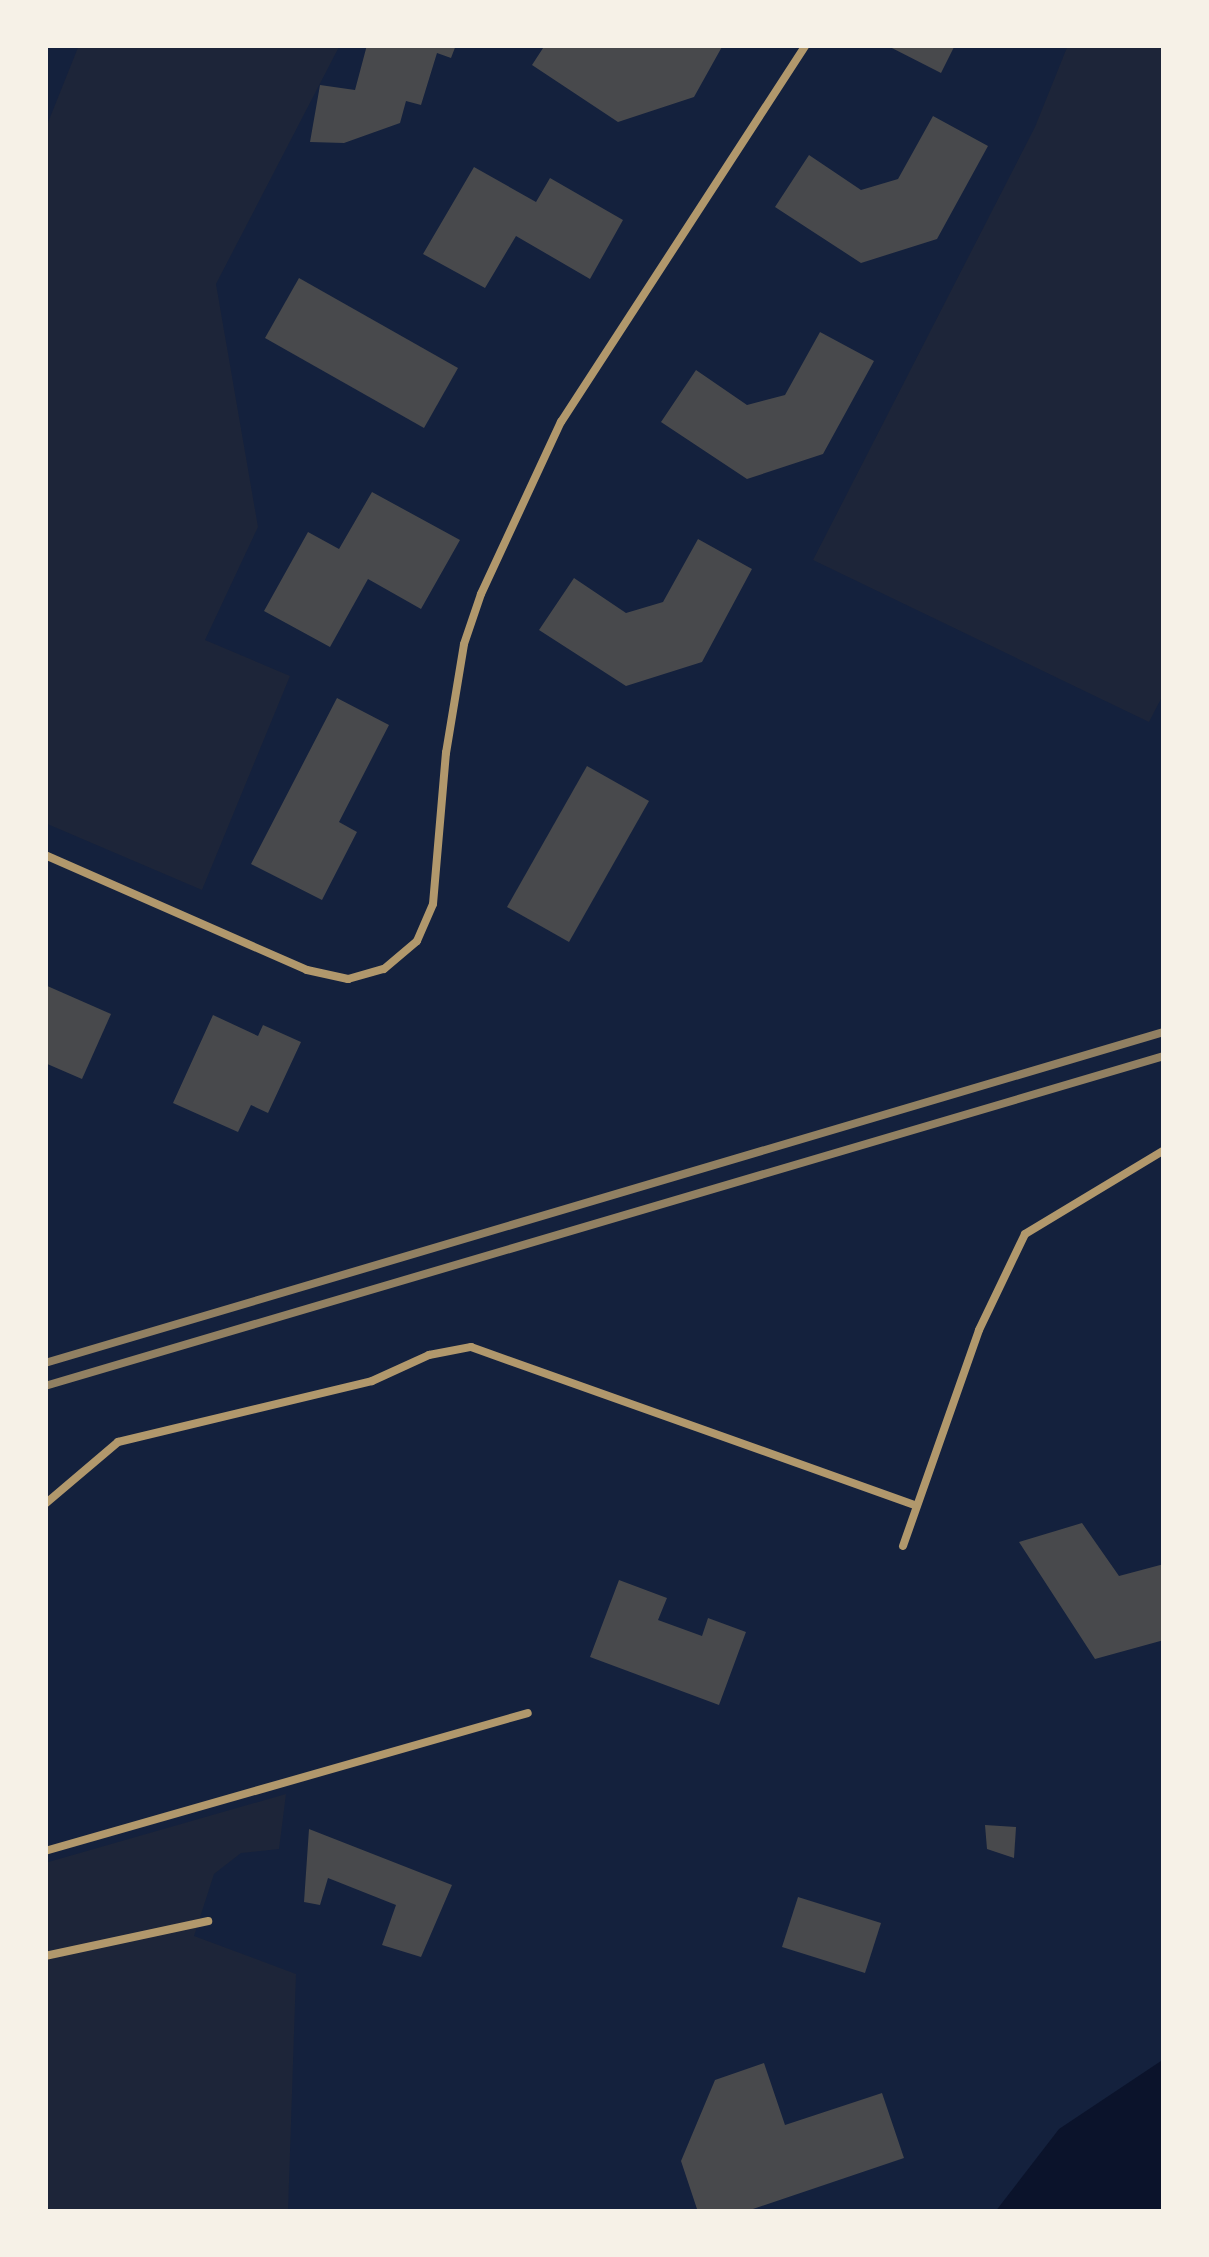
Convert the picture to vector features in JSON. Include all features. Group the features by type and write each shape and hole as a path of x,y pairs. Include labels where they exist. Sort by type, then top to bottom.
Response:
{"lane":[{"path":"45,854 306,970 348,978 384,969 417,941 433,904 446,753 464,644 482,594 560,422 806,45"},
{"path":"903,1546 979,1330 1025,1234 1164,1150"},
{"path":"45,1504 118,1442 178,1423 372,1381 429,1355 471,1346 917,1506"},
{"path":"45,1851 528,1713"},
{"path":"45,1956 208,1921"}],"shaded area":[{"path":"79,45 340,45 216,284 258,527 205,640 290,676 202,890 45,823 45,130"},
{"path":"1068,45 1164,45 1164,693 1149,722 813,560 1035,127"},
{"path":"286,1794 279,1849 241,1853 214,1874 194,1936 296,1974 288,2212 45,2212 45,1863"},
{"path":"1164,2059 1164,2212 995,2212 1059,2129"}],"building":[{"path":"367,45 456,45 451,58 437,53 421,105 406,101 400,123 344,143 310,142 320,85 355,90"},
{"path":"545,45 723,45 694,97 618,122 532,65"},
{"path":"886,45 955,45 941,73"},
{"path":"933,116 988,146 937,239 861,263 775,207 809,155 861,190 898,179"},
{"path":"474,167 536,202 550,178 623,220 590,279 516,236 485,288 423,254"},
{"path":"299,278 458,368 424,428 265,338"},
{"path":"820,332 874,361 823,454 747,479 661,422 696,370 747,405 785,395"},
{"path":"372,492 460,540 421,609 368,579 330,647 264,611 308,532 339,549"},
{"path":"698,539 752,569 702,662 626,686 539,630 574,578 626,613 663,602"},
{"path":"337,698 389,725 339,822 357,832 322,900 251,864"},
{"path":"587,766 649,801 569,942 507,907"},
{"path":"45,985 111,1014 82,1079 45,1063"},
{"path":"213,1015 258,1036 263,1025 301,1042 268,1113 251,1105 238,1132 173,1103"},
{"path":"1082,1523 1119,1576 1164,1564 1164,1640 1095,1659 1019,1542"},
{"path":"619,1580 667,1598 658,1620 702,1636 708,1618 746,1632 719,1705 590,1657"},
{"path":"985,1825 1016,1827 1014,1858 987,1849"},
{"path":"309,1829 452,1885 421,1957 382,1945 396,1905 328,1878 320,1905 304,1902"},
{"path":"798,1897 881,1923 865,1973 782,1947"},
{"path":"764,2063 785,2125 882,2093 904,2158 744,2212 698,2212 681,2161 715,2080"}],"railway":[{"path":"45,1363 1164,1032"},
{"path":"45,1386 1164,1056"}]}
